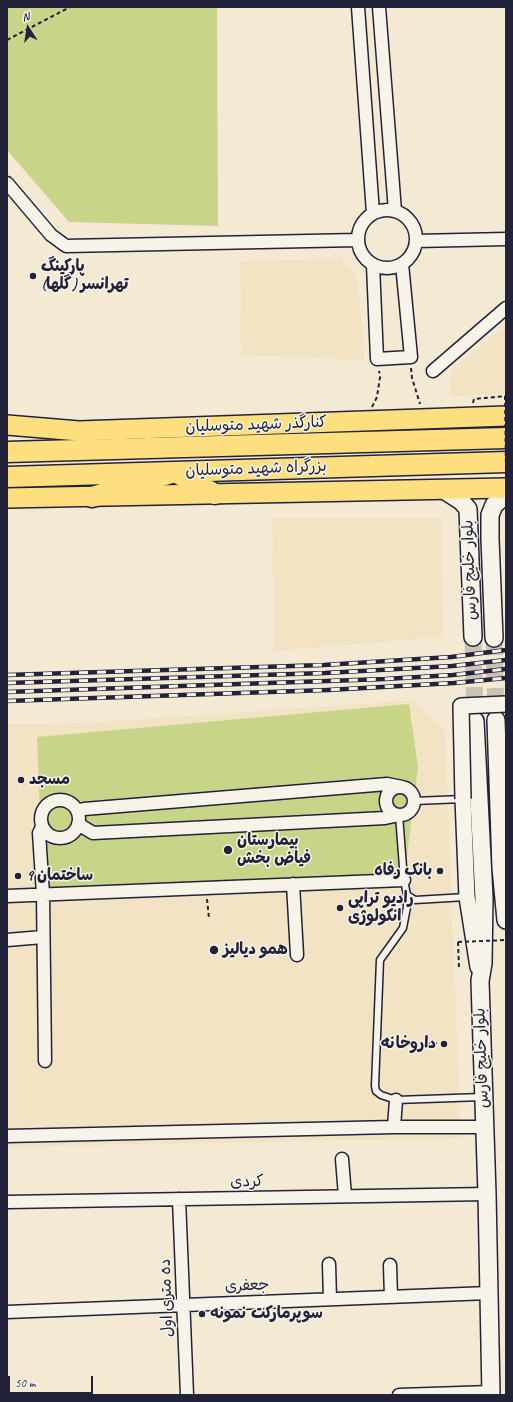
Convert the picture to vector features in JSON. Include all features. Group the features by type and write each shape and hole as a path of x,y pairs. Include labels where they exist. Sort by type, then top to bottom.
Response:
{"highway":[{"name":"بزرگراه شهید متوسلیان","path":"7,452 506,438"},
{"name":"بزرگراه شهید متوسلیان","path":"7,477 506,462"},
{"path":"92,497 175,472 215,494"}],"main road":[{"name":"کنارگذر شهید متوسلیان","path":"7,425 79,431 427,420 506,416"},
{"path":"7,435 79,431"},
{"path":"7,498 506,488"},
{"name":"بلوار خلیج فارس","path":"444,490 461,501 468,509 473,637"},
{"name":"بلوار خلیج فارس","path":"494,638 490,515 494,505 506,495"},
{"path":"496,720 501,868 506,920"},
{"name":"بلوار خلیج فارس","path":"475,721 484,898 483,963 480,981 488,1194 491,1393"}],"street":[{"path":"358,7 373,213"},
{"path":"379,7 395,211"},
{"path":"7,183 51,235 66,246 357,240"},
{"path":"387,210 395,211 404,215 411,222 415,231 416,241 414,250 410,258 402,264 393,268 382,268 366,261 362,255 358,247 358,232 361,224 373,213 387,210"},
{"path":"416,241 506,239"},
{"path":"373,265 377,359 411,357 402,264"},
{"path":"433,371 506,308"},
{"path":"480,981 467,897 461,706 506,704"},
{"path":"78,811 84,808 387,784 402,787 410,792 414,800 411,810 407,813 385,818 93,833 78,824"},
{"path":"399,815 390,811 386,803 386,798 390,791 398,787 402,787"},
{"path":"64,800 69,802 78,811 78,824 70,835 58,838 46,833 42,827 40,816 42,810 51,801 64,800"},
{"path":"42,827 39,833 43,894 45,1061"},
{"path":"501,868 506,836"},
{"path":"7,896 404,880"},
{"path":"293,884 297,955"},
{"path":"7,940 43,937"},
{"path":"394,1127 396,1100"},
{"path":"7,1136 394,1127 485,1127"},
{"path":"342,1159 345,1196"},
{"name":"کردی","path":"7,1202 488,1194"},
{"name":"ده متری اول","path":"179,1199 187,1395"},
{"path":"328,1264 330,1299"},
{"path":"390,1264 391,1297"},
{"name":"جعفری","path":"7,1312 489,1293"},
{"path":"399,1395 491,1393"}],"lane":[{"path":"414,800 463,799"},
{"path":"399,815 407,907 403,928 380,960 376,1092 396,1100 484,1097"},
{"path":"407,895 415,900 467,897"}],"path":[{"path":"7,40 70,7"},
{"path":"411,357 412,378 417,398 427,420"},
{"path":"365,421 377,397 380,377 377,359"},
{"path":"474,399 505,396 506,474"},
{"path":"207,888 209,918"},
{"path":"459,969 458,942 506,940"},
{"path":"377,1045 440,1043"}],"shaded area":[{"path":"342,258 357,276 365,360 241,355 240,262"},
{"path":"506,325 506,394 451,396 450,379 452,369"},
{"path":"272,518 441,518 443,637 274,651"},
{"name":"بیمارستان فیاض بخش","path":"414,700 445,730 461,1138 7,1147 7,724 88,723"}],"green space":[{"path":"7,7 217,7 218,226 69,222 7,150"},
{"path":"409,704 418,767 404,880 43,894 37,737"}],"tunnel":[{"path":"473,637 475,721"},
{"path":"494,638 496,719"}],"railway":[{"path":"7,675 324,665 451,657 506,650"},
{"path":"7,683 325,673 452,666 506,660"},
{"path":"7,692 385,679 453,675 506,669"},
{"path":"7,701 328,690 454,683 506,678"}],"place":[{"name":"پارکینگ تهرانسر (گلها)","path":"33,276"},
{"name":"مسجد","path":"21,780"},
{"name":"بیمارستان فیاض بخش","path":"228,850"},
{"name":"بانک رفاه","path":"440,871"},
{"name":"ساختمان 9","path":"18,876"},
{"name":"رادیو تراپی انکولوژی","path":"340,908"},
{"name":"همو دیالیز","path":"214,950"},
{"name":"داروخانه","path":"444,1044"},
{"name":"سوپرمارکت نمونه","path":"202,1314"}]}
